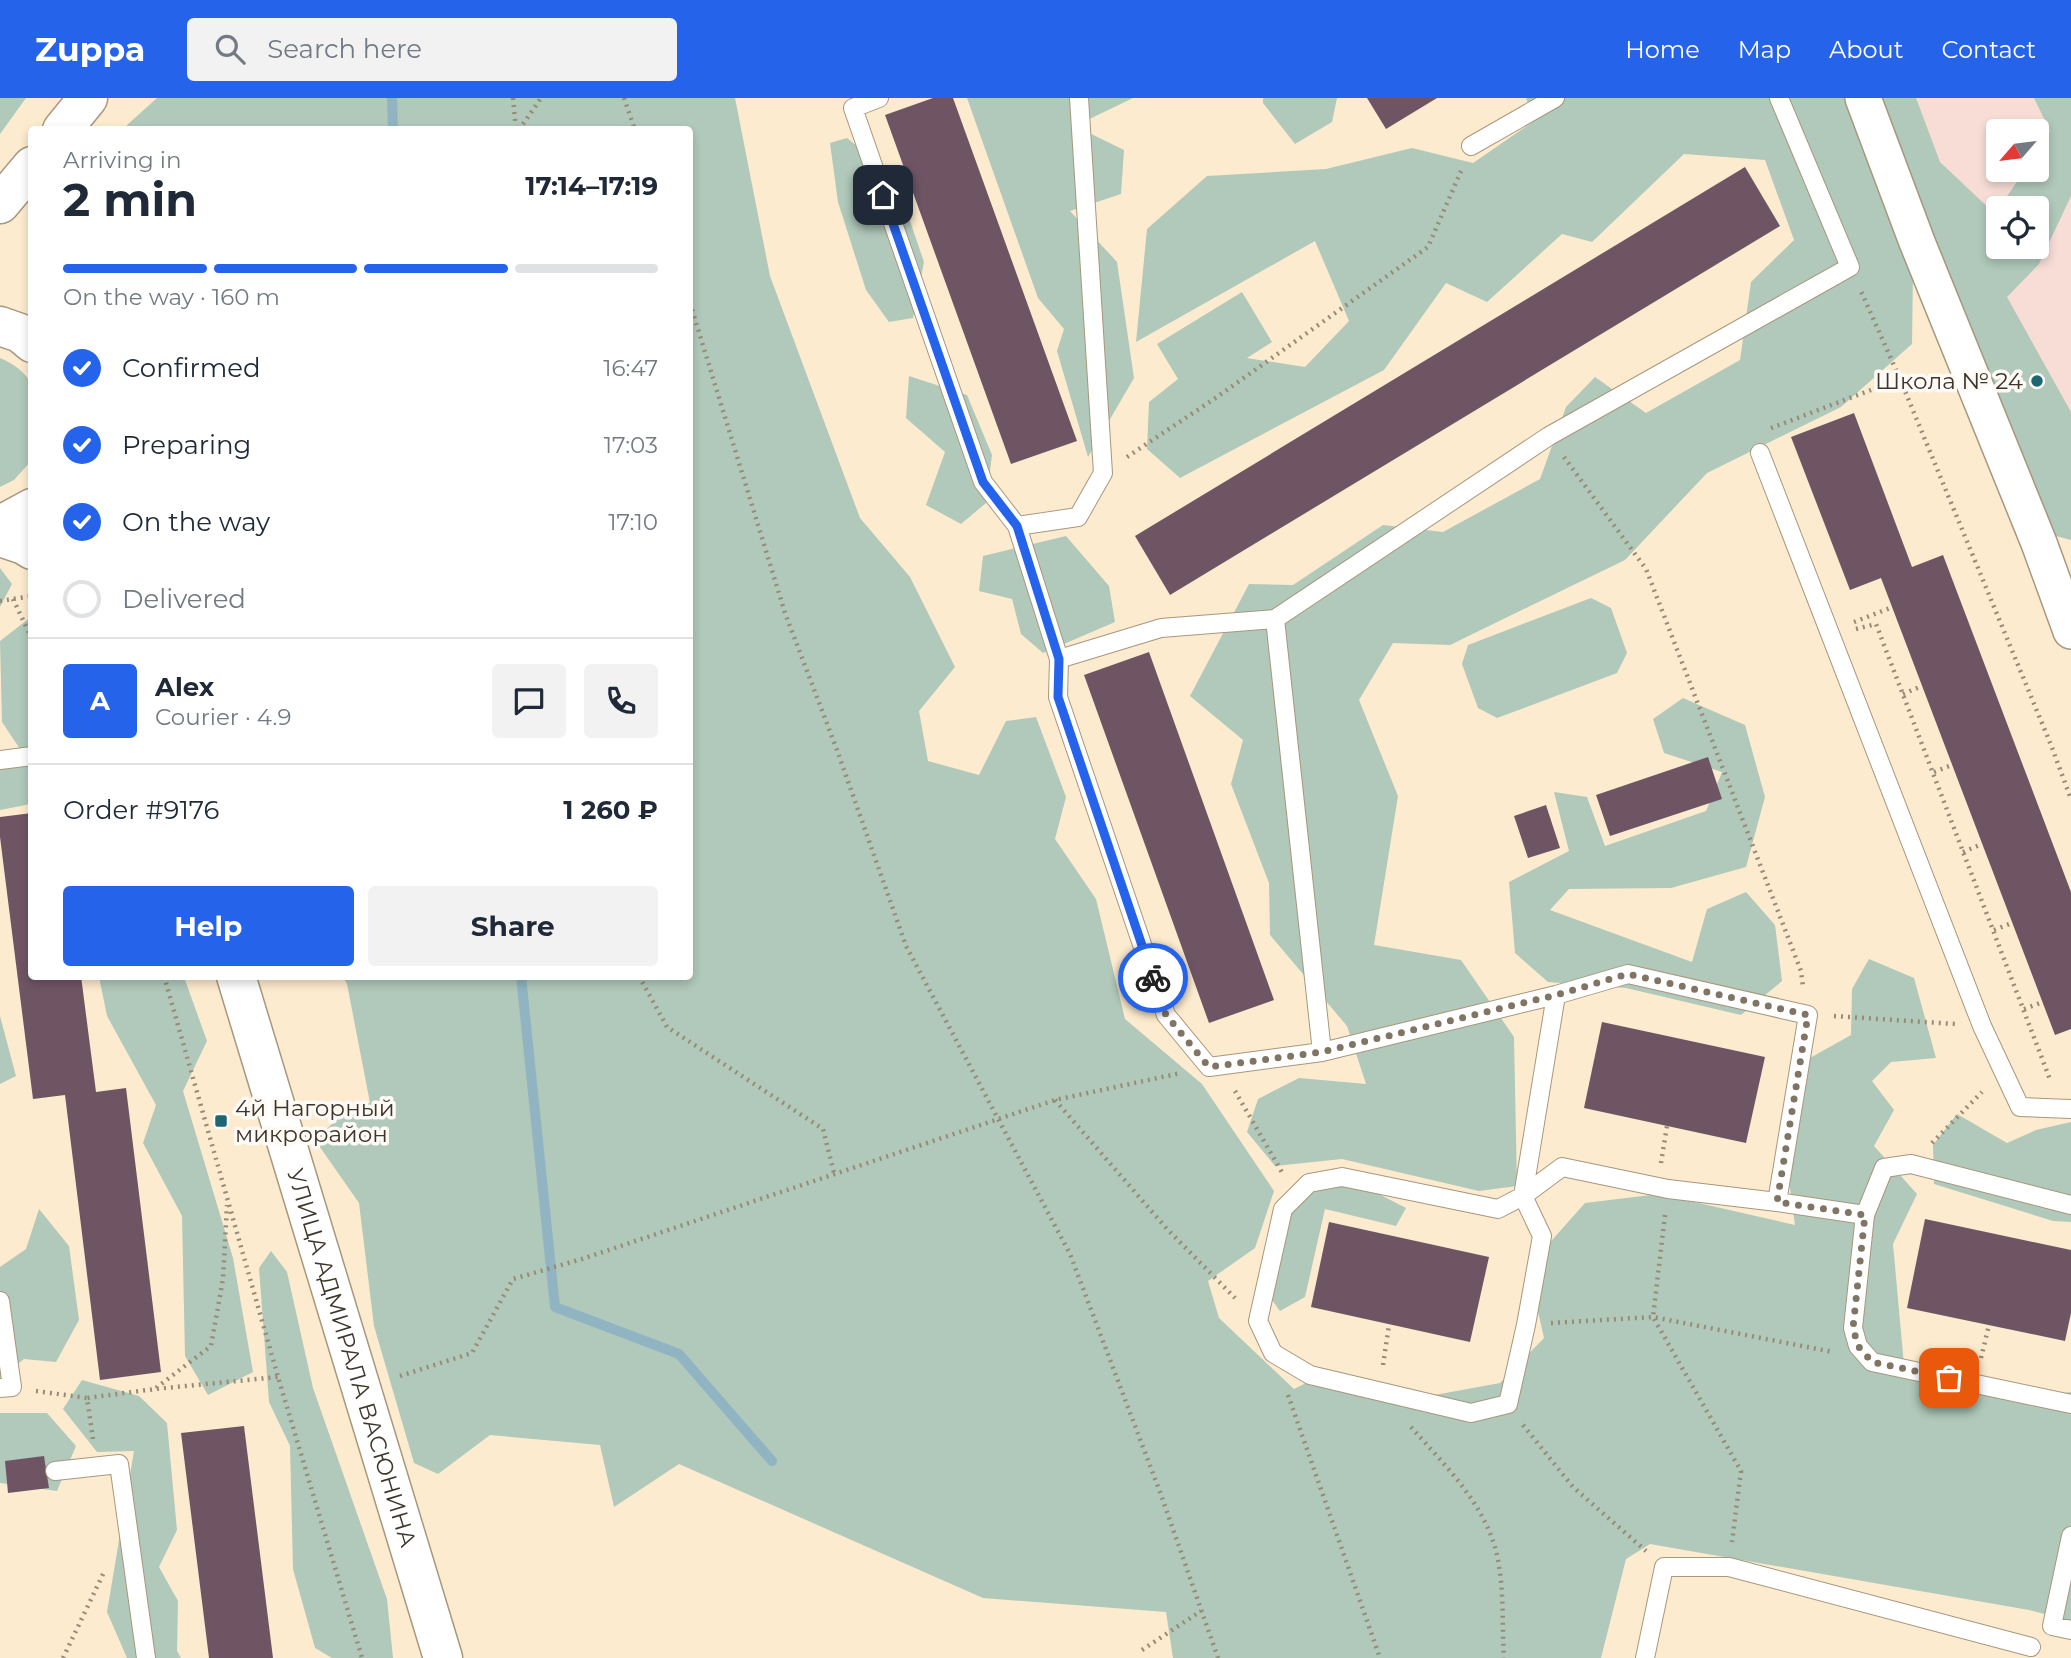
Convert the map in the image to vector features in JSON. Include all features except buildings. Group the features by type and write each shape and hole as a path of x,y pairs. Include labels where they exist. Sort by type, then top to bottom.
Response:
{"street":[{"path":"65,126 88,98"},
{"path":"82,126 88,98"},
{"path":"1863,98 1917,242 2039,543 2071,631"},
{"path":"0,204 28,171"},
{"path":"0,326 20,333 28,340"},
{"path":"0,524 28,510"},
{"path":"0,537 28,548"},
{"name":"УЛИЦА АДМИРАЛА ВАСЮНИНА","path":"237,980 443,1658"}],"lane":[{"path":"879,98 851,103 983,482 1017,526 1059,659 1058,697 1166,1015 1215,1066 1322,1052 1556,995 1628,974 1808,1015 1777,1202"},
{"path":"1017,526 1077,517 1103,473 1079,98"},
{"path":"1471,146 1555,98"},
{"path":"1059,659 1161,628 1275,619 1549,436 1850,267 1779,98"},
{"path":"1760,453 1982,1026 2003,1071 2021,1107 2071,1110"},
{"path":"1275,619 1322,1052"},
{"path":"0,760 28,756"},
{"path":"1556,995 1523,1196 1542,1236 1508,1404 1471,1413 1381,1383 1310,1375 1273,1353 1258,1321 1283,1209 1309,1183 1342,1177 1498,1209 1523,1196 1562,1167 1663,1189 1865,1215"},
{"path":"2071,1205 1911,1164 1884,1168 1865,1215 1853,1328 1858,1346 1872,1362 2071,1404"},
{"path":"0,1301 6,1388"},
{"path":"55,1471 119,1464 146,1658"},
{"path":"1645,1658 1664,1567 1729,1567 2033,1653 2052,1626 2071,1536"},
{"path":"2052,1626 2071,1630"}],"path":[{"path":"513,98 517,126"},
{"path":"521,126 541,98"},
{"path":"624,98 634,126"},
{"path":"1103,473 1217,397 1428,247 1471,146"},
{"path":"1850,267 1900,379 2071,799"},
{"path":"693,313 785,613 906,946 1070,1254 1160,1492 1218,1658"},
{"path":"1767,430 1900,379"},
{"path":"1549,436 1646,569 1801,971 1808,1015 1982,1026"},
{"path":"0,601 28,597"},
{"path":"13,599 28,631"},
{"path":"1893,607 1844,629 1876,624 1935,775 1934,772"},
{"path":"1903,694 1923,686"},
{"path":"1934,772 1952,765"},
{"path":"1934,772 2052,1083"},
{"path":"1963,852 1982,844"},
{"path":"1994,930 2012,923"},
{"path":"165,980 278,1377 362,1658"},
{"path":"641,980 667,1027 823,1129 834,1172"},
{"path":"2024,1009 2043,1002"},
{"path":"400,1376 472,1353 513,1279 582,1259 834,1172 1055,1100 1215,1066 1295,1196"},
{"path":"1911,1164 2003,1071"},
{"path":"1055,1100 1167,1228 1258,1321"},
{"path":"1667,1125 1653,1317 1741,1471 1729,1567"},
{"path":"155,1389 211,1346 223,1279 227,1198"},
{"path":"1526,1325 1653,1317 1807,1346 1872,1362"},
{"path":"1389,1325 1381,1383 1468,1491 1491,1535 1499,1566 1504,1658"},
{"path":"1975,1383 1989,1325"},
{"path":"1273,1353 1380,1658"},
{"path":"6,1388 87,1398 278,1377"},
{"path":"87,1398 97,1466"},
{"path":"1508,1404 1573,1487 1664,1567"},
{"path":"64,1658 128,1524"},
{"path":"1142,1650 1201,1611"}],"shaded area":[{"name":"Школа № 24","path":"1893,98 2071,98 2071,521"}],"green space":[{"path":"0,98 26,98 0,134"},
{"path":"157,98 735,98 770,276 860,518 910,577 955,667 919,711 928,761 979,775 1006,721 1036,717 1066,797 1055,839 1096,899 1125,1019 1202,1084 1274,1191 1255,1248 1208,1281 1219,1318 1294,1389 1318,1377 1429,1396 1500,1383 1544,1338 1528,1267 1585,1203 1659,1194 1795,1225 1784,1144 1810,1058 1851,1035 1852,989 1869,959 1914,978 1936,1058 1891,1062 1872,1081 1894,1110 1874,1146 1917,1194 1893,1244 1904,1365 2042,1396 2071,1392 2071,1621 2029,1610 1650,1544 1626,1559 1601,1658 1173,1658 1166,1612 983,1598 679,1464 614,1507 600,1445 490,1435 438,1474 414,1463 374,1326 359,1203 315,1140 349,1108 370,1103 345,980 693,980 693,126 127,125"},
{"path":"967,98 1133,98 1075,126 1124,150 1121,194 1070,211 1117,262 1134,378 1088,457 1057,351 1064,329 1038,298"},
{"path":"1263,98 1337,98 1332,122 1295,144 1263,103"},
{"path":"1526,98 1846,98 1913,273 1912,344 1841,407 1707,473 1625,560 1450,645 1393,643 1359,700 1398,796 1374,945 1461,960 1514,1037 1517,1186 1479,1191 1342,1159 1275,1166 1247,1132 1258,1099 1299,1078 1366,1084 1347,1026 1270,935 1269,883 1231,784 1243,740 1190,696 1249,584 1293,585 1383,525 1443,532 1540,479 1566,407 1595,377 1646,413 1740,360 1751,282 1794,240 1765,160 1684,154 1592,242 1562,234 1487,302 1446,283 1384,370 1180,478 1147,449 1149,402 1178,379 1157,344 1242,292 1272,342 1247,358 1305,367 1349,321 1315,241 1136,342 1147,229 1207,176 1326,169 1412,148 1473,163 1534,121"},
{"path":"1879,98 1916,98 1940,162 1986,205 1986,259 2041,259 2007,297 2071,412 2071,540 2052,535"},
{"path":"2034,98 2071,98 2071,196 2049,243 2049,196 2007,196 2017,182 2049,182 2049,119 2044,119"},
{"path":"847,138 895,177 924,262 913,318 889,322 866,290 838,202 830,143"},
{"path":"0,358 18,368 28,379 28,464 14,480 0,487"},
{"path":"909,376 967,395 992,455 986,503 961,524 926,505 945,452 906,418"},
{"path":"1066,536 1109,586 1115,622 1043,653 1021,634 1012,599 979,591 983,556"},
{"path":"0,568 12,584 0,607"},
{"path":"1591,598 1611,608 1627,653 1617,673 1497,718 1478,708 1462,664 1468,645"},
{"path":"28,619 28,761 2,722 0,641"},
{"path":"1683,698 1745,725 1765,797 1746,867 1671,888 1569,889 1550,910 1692,962 1707,909 1746,892 1775,925 1782,981 1741,1015 1626,988 1548,982 1515,953 1509,882 1569,851 1554,792 1587,797 1605,846 1706,811 1722,772 1664,753 1653,719"},
{"path":"0,760 28,764 28,805 0,810"},
{"path":"100,980 185,980 207,1041 183,1091 233,1258 253,1372 208,1395 185,1356 182,1216 143,1143 156,1105 107,1016"},
{"path":"0,1016 16,1076 0,1084"},
{"path":"1957,1114 2007,1143 2036,1130 2071,1122 2071,1222 2053,1221 1934,1184 1933,1145"},
{"path":"1322,1185 1369,1189 1406,1208 1396,1226 1325,1209 1305,1297 1280,1311 1258,1281 1271,1226"},
{"path":"39,1209 69,1246 79,1320 56,1362 24,1359 0,1378 0,1267 26,1249"},
{"path":"271,1251 287,1272 313,1388 387,1599 393,1658 332,1658 315,1648 293,1569 290,1446 269,1402 259,1268"},
{"path":"82,1380 139,1396 167,1423 177,1530 159,1567 178,1601 177,1651 181,1658 127,1658 107,1612 134,1451 97,1452 63,1409"},
{"path":"0,1413 47,1413 76,1446 57,1491 0,1483"}],"waterway":[{"path":"392,98 393,126"},
{"path":"521,980 555,1307 679,1354 772,1461"}],"way so far":[{"path":"1153,978 1166,1015 1209,1067 1322,1052 1556,995 1628,974 1808,1015 1777,1202 1865,1215 1853,1328 1858,1346 1872,1362 1949,1378"}],"place":[{"name":"Школа № 24","path":"2037,381"},
{"name":"4й Нагорный микрорайон","path":"221,1121"}],"route":[{"path":"883,195 983,482 1017,526 1059,659 1058,697 1153,978"}]}
